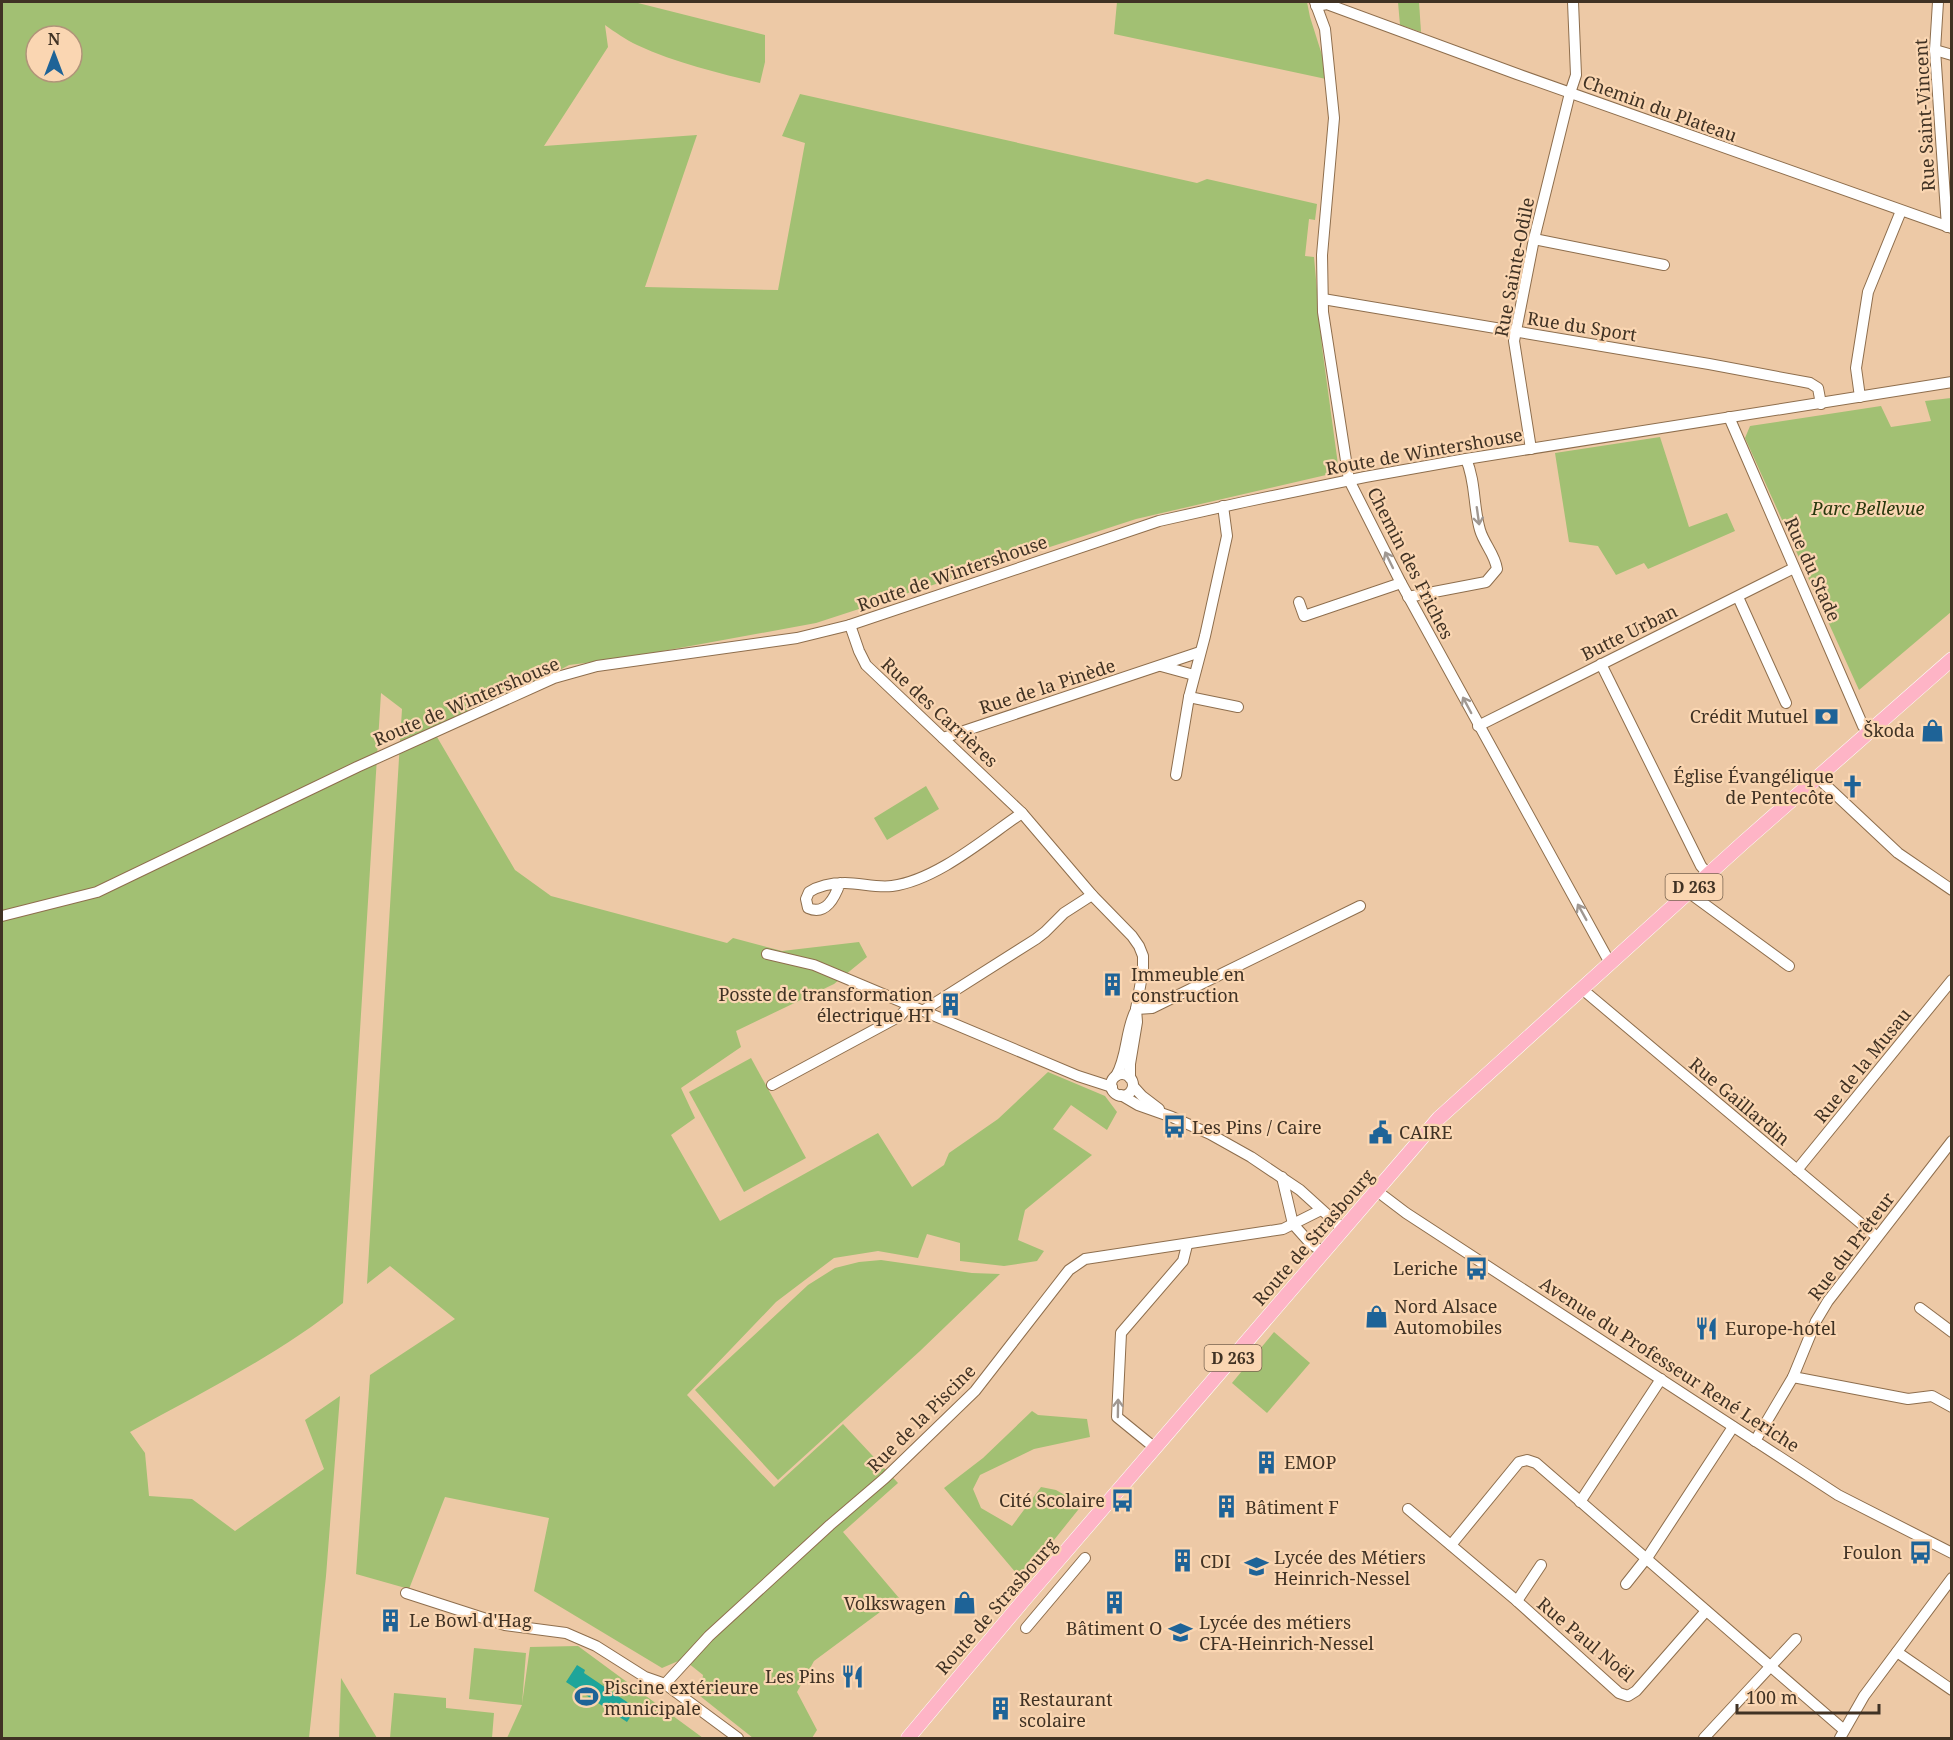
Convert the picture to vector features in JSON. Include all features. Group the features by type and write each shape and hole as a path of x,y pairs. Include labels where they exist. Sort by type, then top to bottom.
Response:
{"main road":[{"name":"Route de Strasbourg","path":"908,1738 973,1659 1439,1118 1708,874 1952,659"}],"street":[{"name":"Rue Sainte-Odile","path":"1531,449 1514,341 1534,239 1569,93 1576,75 1573,2"},
{"name":"Rue Saint-Vincent","path":"1938,2 1935,50 1949,227"},
{"name":"Chemin du Plateau","path":"1315,4 1330,14 1358,16 1949,227"},
{"name":"Chemin des Friches","path":"1315,4 1315,21 1329,65 1334,118 1322,255 1323,299 1349,480 1408,597 1610,963"},
{"path":"1935,50 1952,54"},
{"path":"1860,397 1856,368 1868,292 1901,210"},
{"path":"1534,239 1664,265"},
{"name":"Rue du Sport","path":"1323,299 1810,383 1818,388 1821,404"},
{"name":"Route de Wintershouse","path":"2,916 97,891 357,766 554,678 597,666 797,638 850,625 1159,521 1223,506 1466,459 1952,382"},
{"name":"Rue du Stade","path":"1729,417 1863,726 1869,733"},
{"path":"1408,597 1486,582 1497,569 1496,560 1480,531 1472,472 1466,459"},
{"path":"1176,775 1189,697 1227,536 1223,506"},
{"name":"Butte Urban","path":"1478,726 1794,568"},
{"path":"1299,602 1304,616 1401,584"},
{"path":"1738,597 1786,703"},
{"name":"Rue des Carrières","path":"850,625 866,665 1022,813 1139,946 1143,963 1130,1064 1131,1082"},
{"name":"Rue de la Pinède","path":"943,738 1200,652"},
{"path":"1601,664 1701,866 1708,874"},
{"path":"1160,666 1194,675"},
{"path":"1189,697 1238,707"},
{"path":"1817,777 1898,853 1952,890"},
{"path":"840,883 885,886 907,882 952,860 1022,813"},
{"path":"1689,892 1789,966"},
{"path":"924,1010 1036,939 1064,913 1092,895"},
{"path":"1137,1005 1176,996 1360,906"},
{"path":"766,954 814,965 1080,1077 1114,1080 1125,1074 1146,1100 1172,1117"},
{"name":"Rue de la Musau","path":"1797,1170 1952,980"},
{"name":"Rue Gaillardin","path":"1582,989 1877,1238"},
{"path":"772,1085 904,1014 911,1004"},
{"name":"Rue des Carrières","path":"1114,1080 1122,1062 1130,1020 1137,1005"},
{"path":"1114,1080 1115,1093 1229,1143 1300,1190 1343,1229"},
{"path":"1121,1095 1130,1092 1131,1082"},
{"name":"Rue du Prêteur","path":"1755,1441 1794,1377 1816,1321 1828,1301 1952,1141"},
{"path":"1282,1177 1293,1224 1310,1243 1324,1253"},
{"name":"Avenue du Professeur René Leriche","path":"1377,1191 1406,1213 1854,1504 1952,1553"},
{"name":"Rue de la Piscine","path":"665,1684 710,1636 885,1478 975,1390 1069,1270 1085,1259 1283,1229 1321,1210"},
{"path":"1155,1448 1117,1417 1121,1333 1183,1261 1187,1245"},
{"path":"1920,1308 1952,1332"},
{"path":"1794,1377 1908,1399 1932,1396 1952,1407"},
{"path":"1580,1502 1661,1379"},
{"path":"1626,1584 1646,1559 1733,1427"},
{"path":"1451,1545 1519,1462 1527,1460 1536,1462 1771,1667 1842,1734 1864,1696 1952,1578"},
{"name":"Rue Paul Noël","path":"1408,1509 1517,1601 1619,1693 1628,1696 1636,1691 1706,1611"},
{"path":"1026,1628 1084,1558"},
{"name":"Rue Paul Noël","path":"1517,1601 1541,1565"},
{"path":"406,1593 505,1625 566,1633 606,1651 645,1677 665,1684 738,1738"},
{"path":"1704,1738 1796,1638"},
{"path":"1897,1652 1952,1690"}],"green space":[{"path":"2,2 634,2 765,35 765,62 760,83 667,57 633,43 605,25 608,47 544,146 697,135 645,287 778,290 805,143 782,136 800,94 1197,183 1207,179 1317,204 1315,220 1309,219 1305,256 1314,257 1322,347 1339,472 1136,519 816,623 625,658 569,665 437,737 515,870 551,896 727,943 733,938 782,951 859,942 867,957 834,984 736,1031 741,1047 681,1088 695,1118 671,1135 720,1221 878,1133 912,1187 944,1165 949,1153 998,1119 1048,1072 1105,1096 1117,1112 1107,1130 1071,1105 1053,1129 1092,1155 1025,1210 1018,1240 1044,1251 1037,1261 1004,1266 960,1261 960,1243 927,1234 918,1258 878,1251 834,1258 776,1302 687,1395 774,1487 843,1424 898,1483 843,1532 899,1598 814,1661 797,1692 817,1730 812,1738 753,1738 700,1696 703,1675 683,1659 662,1668 534,1591 549,1518 445,1497 409,1589 356,1574 370,1375 455,1319 390,1266 367,1284 402,709 381,693 343,1303 266,1356 130,1432 145,1453 149,1496 192,1499 235,1531 324,1469 305,1420 340,1396 326,1576 309,1738 2,1738"},
{"path":"1117,2 1307,2 1322,55 1326,79 1114,34"},
{"path":"1398,2 1419,2 1421,32 1400,25"},
{"name":"Parc Bellevue","path":"1951,398 1951,612 1859,690 1745,438 1750,426 1881,406 1891,427 1931,421 1925,401"},
{"path":"1660,437 1689,527 1727,513 1735,531 1648,569 1644,563 1616,575 1598,546 1569,542 1555,453"},
{"path":"926,786 939,809 887,840 874,818"},
{"path":"751,1058 806,1158 744,1192 689,1092"},
{"path":"881,1260 972,1273 1000,1274 920,1351 778,1480 695,1390 808,1285 835,1268"},
{"path":"1274,1332 1310,1363 1267,1413 1232,1383"},
{"path":"1032,1411 1038,1415 1087,1419 1090,1437 1034,1449 980,1475 973,1489 981,1508 1012,1526 1041,1487 1056,1490 1082,1505 1022,1580 944,1488 983,1458"},
{"name":"Piscine extérieure municipale","path":"578,1646 703,1738 507,1738 522,1705 469,1699 474,1648 526,1653 522,1704 530,1647"},
{"path":"341,1678 377,1738 339,1738"},
{"path":"394,1693 446,1698 446,1708 494,1713 492,1738 390,1738"}],"water":[{"path":"577,1665 585,1670 584,1673 636,1708 627,1722 566,1682"}],"place":[{"name":"Crédit Mutuel","path":"1826,716"},
{"name":"Škoda","path":"1933,730"},
{"name":"Église Évangélique de Pentecôte","path":"1852,786"},
{"name":"Immeuble en construction","path":"1113,984"},
{"name":"Posste de transformation électrique HT","path":"951,1004"},
{"name":"Les Pins / Caire","path":"1174,1127"},
{"name":"CAIRE","path":"1381,1132"},
{"name":"Leriche","path":"1476,1268"},
{"name":"Nord Alsace Automobiles","path":"1376,1316"},
{"name":"Europe-hotel","path":"1707,1328"},
{"name":"EMOP","path":"1266,1462"},
{"name":"Cité Scolaire","path":"1123,1500"},
{"name":"Bâtiment F","path":"1227,1507"},
{"name":"Foulon","path":"1920,1552"},
{"name":"CDI","path":"1182,1561"},
{"name":"Lycée des Métiers Heinrich-Nessel","path":"1256,1567"},
{"name":"Bâtiment O","path":"1114,1602"},
{"name":"Volkswagen","path":"964,1603"},
{"name":"Le Bowl d'Hag","path":"391,1620"},
{"name":"Lycée des métiers CFA-Heinrich-Nessel","path":"1181,1632"},
{"name":"Les Pins","path":"853,1676"},
{"name":"Piscine extérieure municipale","path":"586,1697"},
{"name":"Restaurant scolaire","path":"1001,1709"}]}
